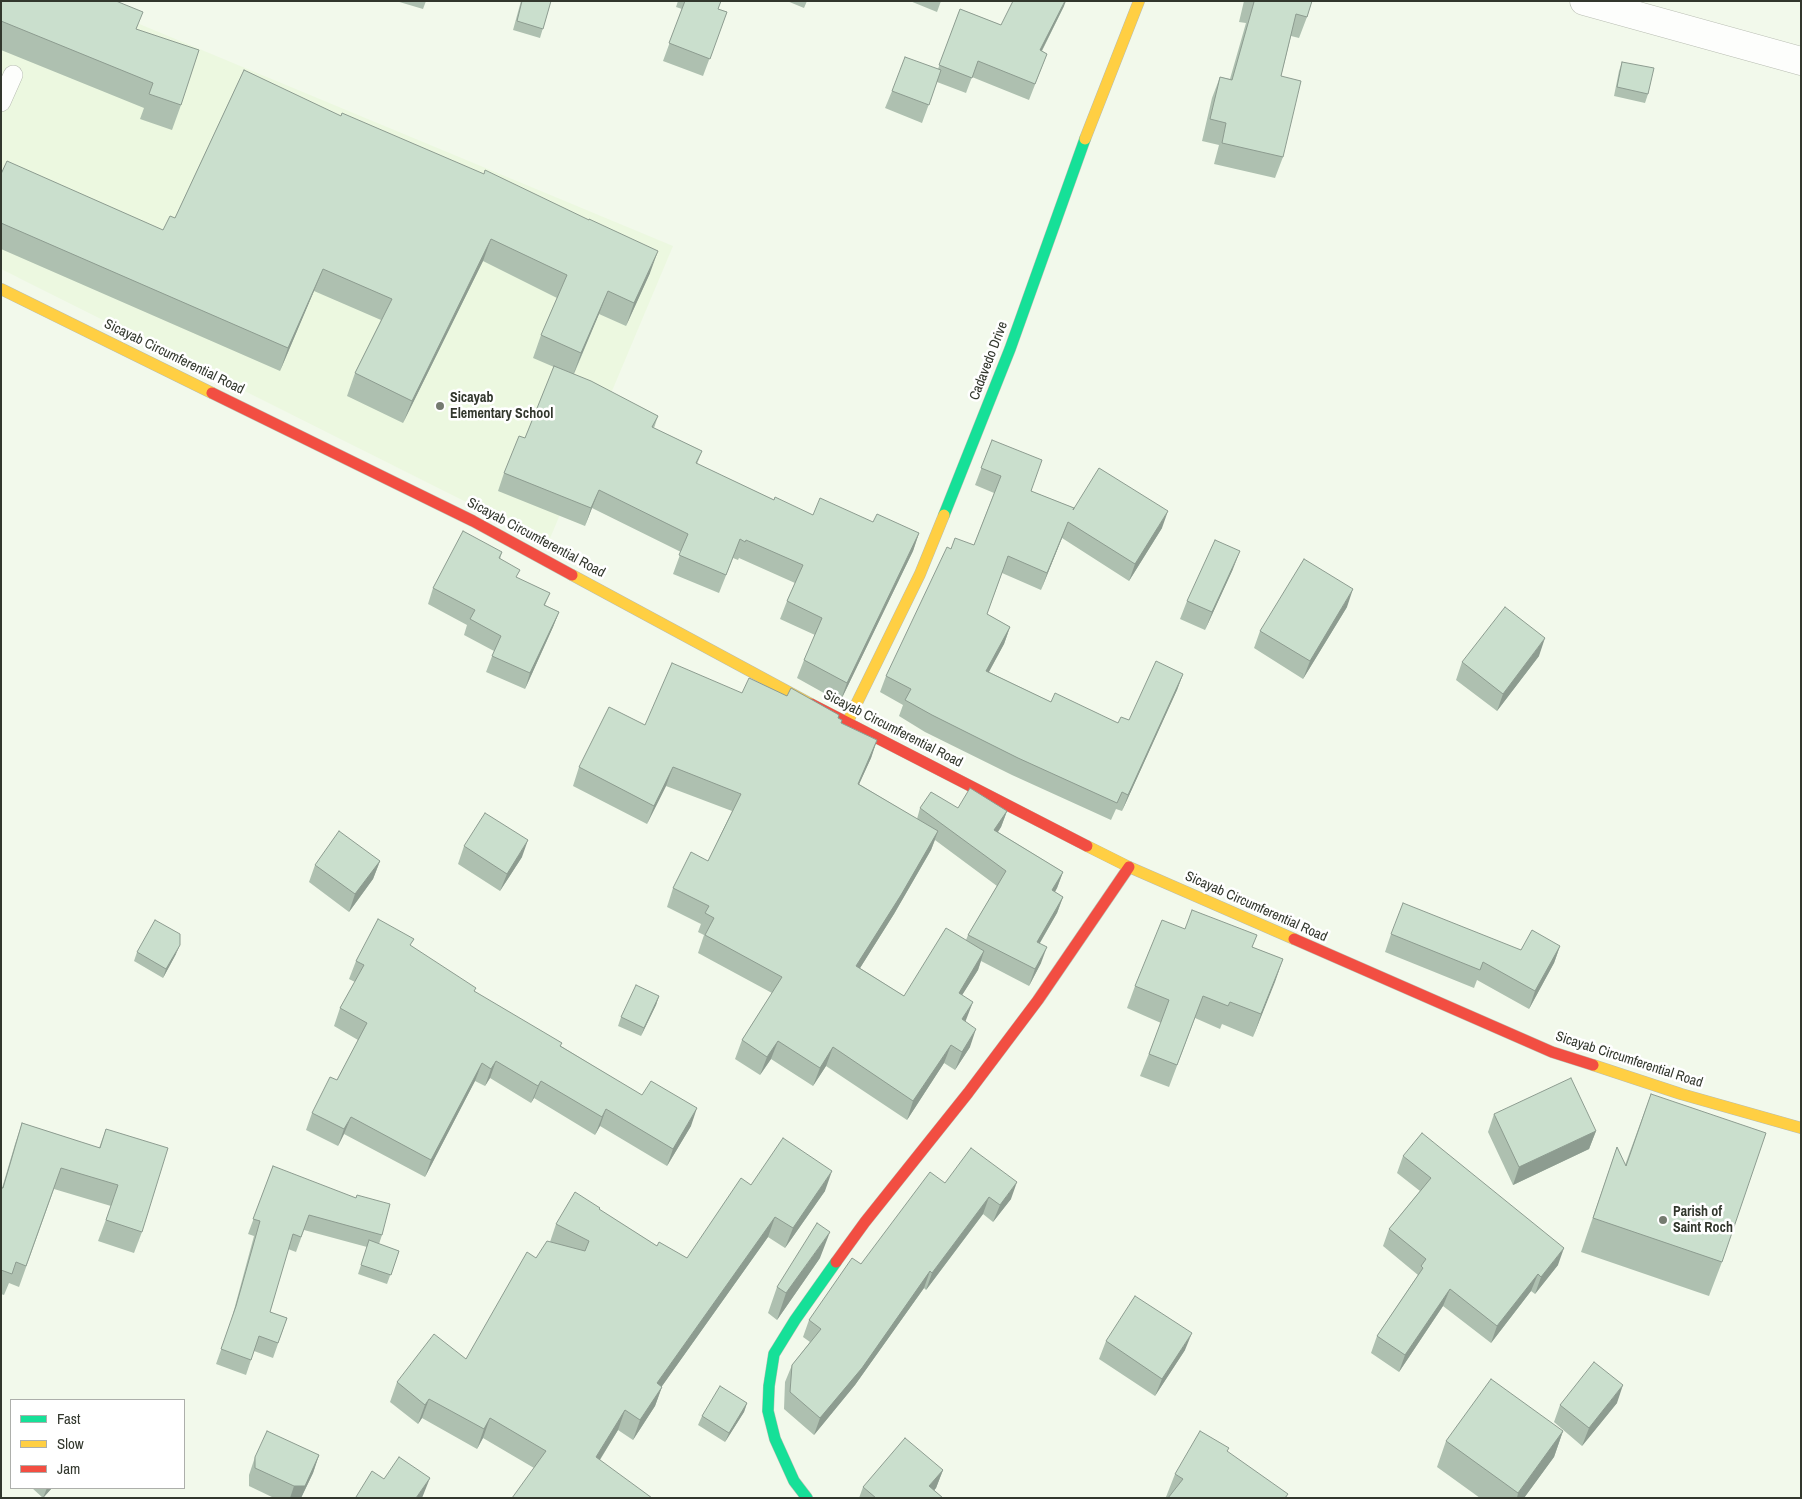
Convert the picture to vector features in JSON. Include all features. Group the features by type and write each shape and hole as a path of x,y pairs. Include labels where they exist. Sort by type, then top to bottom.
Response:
{"street":[{"name":"Cadavedo Drive","path":"847,723 920,574 963,469 1010,349 1083,144 1139,1"},
{"path":"1584,1 1801,61"},
{"name":"Sicayab Circumferential Road","path":"1,289 473,521 847,723 1129,868 1552,1052 1682,1094 1801,1128"},
{"path":"807,1498 790,1472 776,1439 768,1411 768,1386 774,1354 794,1320 865,1222 968,1093 1038,1000 1129,868"}],"lane":[{"path":"1,102 14,75"}],"shaded area":[{"name":"Sicayab Elementary School","path":"1,1 84,1 673,246 548,543 1,269"}],"building":[{"path":"1,1 116,1 143,12 136,29 199,50 181,105 149,94 153,83 1,21"},
{"path":"522,1 551,1 543,29 517,21"},
{"path":"685,1 721,1 718,9 727,12 710,59 669,43"},
{"path":"1013,1 1065,1 1040,50 1047,54 1035,84 978,61 972,78 939,65 960,9 1001,25"},
{"path":"1251,1 1312,1 1307,17 1296,14 1281,76 1301,81 1283,157 1222,143 1226,123 1210,119 1220,77 1232,80 1254,2"},
{"path":"905,57 941,70 929,105 892,91"},
{"path":"1622,62 1654,68 1648,94 1617,87"},
{"path":"244,70 341,116 342,113 484,174 485,170 658,251 634,303 608,291 581,353 541,335 567,275 491,239 412,401 355,373 392,299 323,269 288,348 1,223 1,174 7,161 163,230 170,216 175,218"},
{"path":"554,366 591,381 658,416 652,427 702,451 696,463 774,500 775,497 813,515 820,498 873,522 877,514 919,533 847,683 804,660 822,618 787,601 803,565 740,539 726,575 679,555 688,534 599,490 591,508 504,473 519,436 525,438"},
{"path":"992,440 1042,460 1031,491 1074,508 1073,510 1099,468 1168,511 1135,564 1068,522 1047,573 1008,556 987,614 1010,627 986,671 1051,702 1055,693 1118,723 1121,717 1129,720 1156,661 1183,674 1128,795 1122,792 1117,803 1018,758 932,715 905,700 911,689 886,676 947,547 951,549 955,538 974,545 1001,476 981,468"},
{"path":"463,531 502,552 499,558 520,570 516,577 550,593 544,605 559,612 530,673 492,656 501,636 470,619 475,610 433,588"},
{"path":"1215,540 1240,551 1212,612 1187,601"},
{"path":"1304,559 1353,589 1310,661 1260,631"},
{"path":"1505,607 1545,638 1503,694 1462,662"},
{"path":"672,663 742,693 749,678 787,696 791,688 839,715 838,718 842,720 841,723 877,740 858,784 938,831 901,895 856,966 904,996 946,928 984,951 959,993 973,1002 962,1019 976,1029 962,1052 951,1045 913,1101 833,1047 820,1068 778,1041 767,1057 742,1040 782,977 705,935 714,918 705,913 709,906 673,888 691,852 708,861 741,794 673,767 654,806 579,767 609,707 645,725"},
{"path":"970,788 1007,811 994,830 1063,872 1052,890 1063,897 1037,942 1047,947 1035,969 968,935 1006,871 920,808 931,792 958,808"},
{"path":"485,813 528,840 507,874 464,846"},
{"path":"339,831 380,861 355,894 315,865"},
{"path":"1403,903 1521,950 1532,930 1560,946 1535,991 1483,962 1480,970 1391,934"},
{"path":"1192,910 1257,935 1252,947 1283,959 1261,1014 1230,1002 1228,1006 1203,996 1177,1065 1149,1054 1169,1000 1135,986 1162,920 1185,929"},
{"path":"378,919 414,939 410,945 476,988 474,991 562,1043 560,1046 642,1095 651,1081 697,1108 673,1149 606,1109 602,1117 541,1081 538,1086 496,1061 491,1069 482,1063 431,1160 351,1117 344,1129 312,1113 330,1077 337,1080 367,1023 340,1008 364,965 356,961"},
{"path":"155,920 180,934 180,945 166,969 137,952"},
{"path":"636,985 659,996 644,1028 621,1017"},
{"path":"1571,1078 1596,1131 1519,1167 1494,1114"},
{"name":"Parish of Saint Roch","path":"1651,1094 1766,1133 1722,1262 1593,1218 1617,1147 1626,1166"},
{"path":"22,1123 100,1148 106,1129 168,1148 142,1232 106,1220 118,1185 61,1168 26,1266 16,1262 12,1274 1,1270 1,1188 3,1188"},
{"path":"1422,1133 1564,1248 1541,1277 1538,1274 1497,1326 1450,1289 1405,1355 1377,1336 1423,1268 1421,1266 1426,1259 1389,1229 1431,1178 1403,1156"},
{"path":"783,1138 832,1171 793,1228 775,1217 657,1383 662,1387 640,1420 625,1410 596,1457 652,1498 512,1498 546,1451 490,1418 484,1429 429,1399 425,1405 397,1382 434,1334 466,1359 527,1252 536,1258 547,1241 585,1251 589,1241 556,1224 575,1192 657,1246 659,1242 687,1258 741,1178 751,1185"},
{"path":"971,1148 1017,1182 1000,1205 989,1197 932,1273 930,1271 862,1368 820,1418 790,1392 792,1365 821,1329 809,1320 852,1258 861,1264 930,1172 945,1183"},
{"path":"273,1166 356,1198 357,1195 390,1204 382,1235 309,1215 301,1237 293,1234 270,1312 287,1318 278,1343 259,1336 251,1360 221,1349 236,1306 260,1221 253,1219"},
{"path":"817,1223 830,1232 786,1293 777,1287"},
{"path":"369,1240 399,1251 391,1275 361,1265"},
{"path":"1135,1296 1192,1333 1162,1379 1106,1341"},
{"path":"1594,1362 1623,1385 1589,1428 1560,1405"},
{"path":"1491,1379 1563,1431 1518,1493 1446,1441"},
{"path":"720,1386 747,1403 729,1433 702,1416"},
{"path":"267,1431 319,1455 305,1486 294,1486 255,1468 255,1457"},
{"path":"1200,1431 1229,1448 1227,1451 1288,1494 1285,1498 1168,1498 1183,1479 1175,1474"},
{"path":"905,1438 943,1470 929,1486 943,1498 876,1498 863,1487"},
{"path":"399,1457 430,1478 416,1498 356,1497 372,1471 384,1479"}],"traffic: fast":[{"path":"944,515 1010,349 1085,139"},
{"path":"807,1498 794,1481 775,1439 768,1411 769,1386 774,1354 795,1320 836,1262"}],"traffic: slow":[{"path":"1085,139 1139,1"},
{"path":"1,289 212,393"},
{"path":"847,723 920,574 944,515"},
{"path":"572,575 811,704"},
{"path":"1087,846 1129,867 1294,939"},
{"path":"1593,1065 1681,1094 1801,1128"}],"traffic: jam":[{"path":"212,393 473,521 572,575"},
{"path":"811,704 1087,846"},
{"path":"836,1262 1038,1000 1129,867"},
{"path":"1294,939 1552,1052 1593,1065"}],"place":[{"name":"Sicayab Elementary School","path":"440,406"},
{"name":"Parish of Saint Roch","path":"1663,1220"}]}
